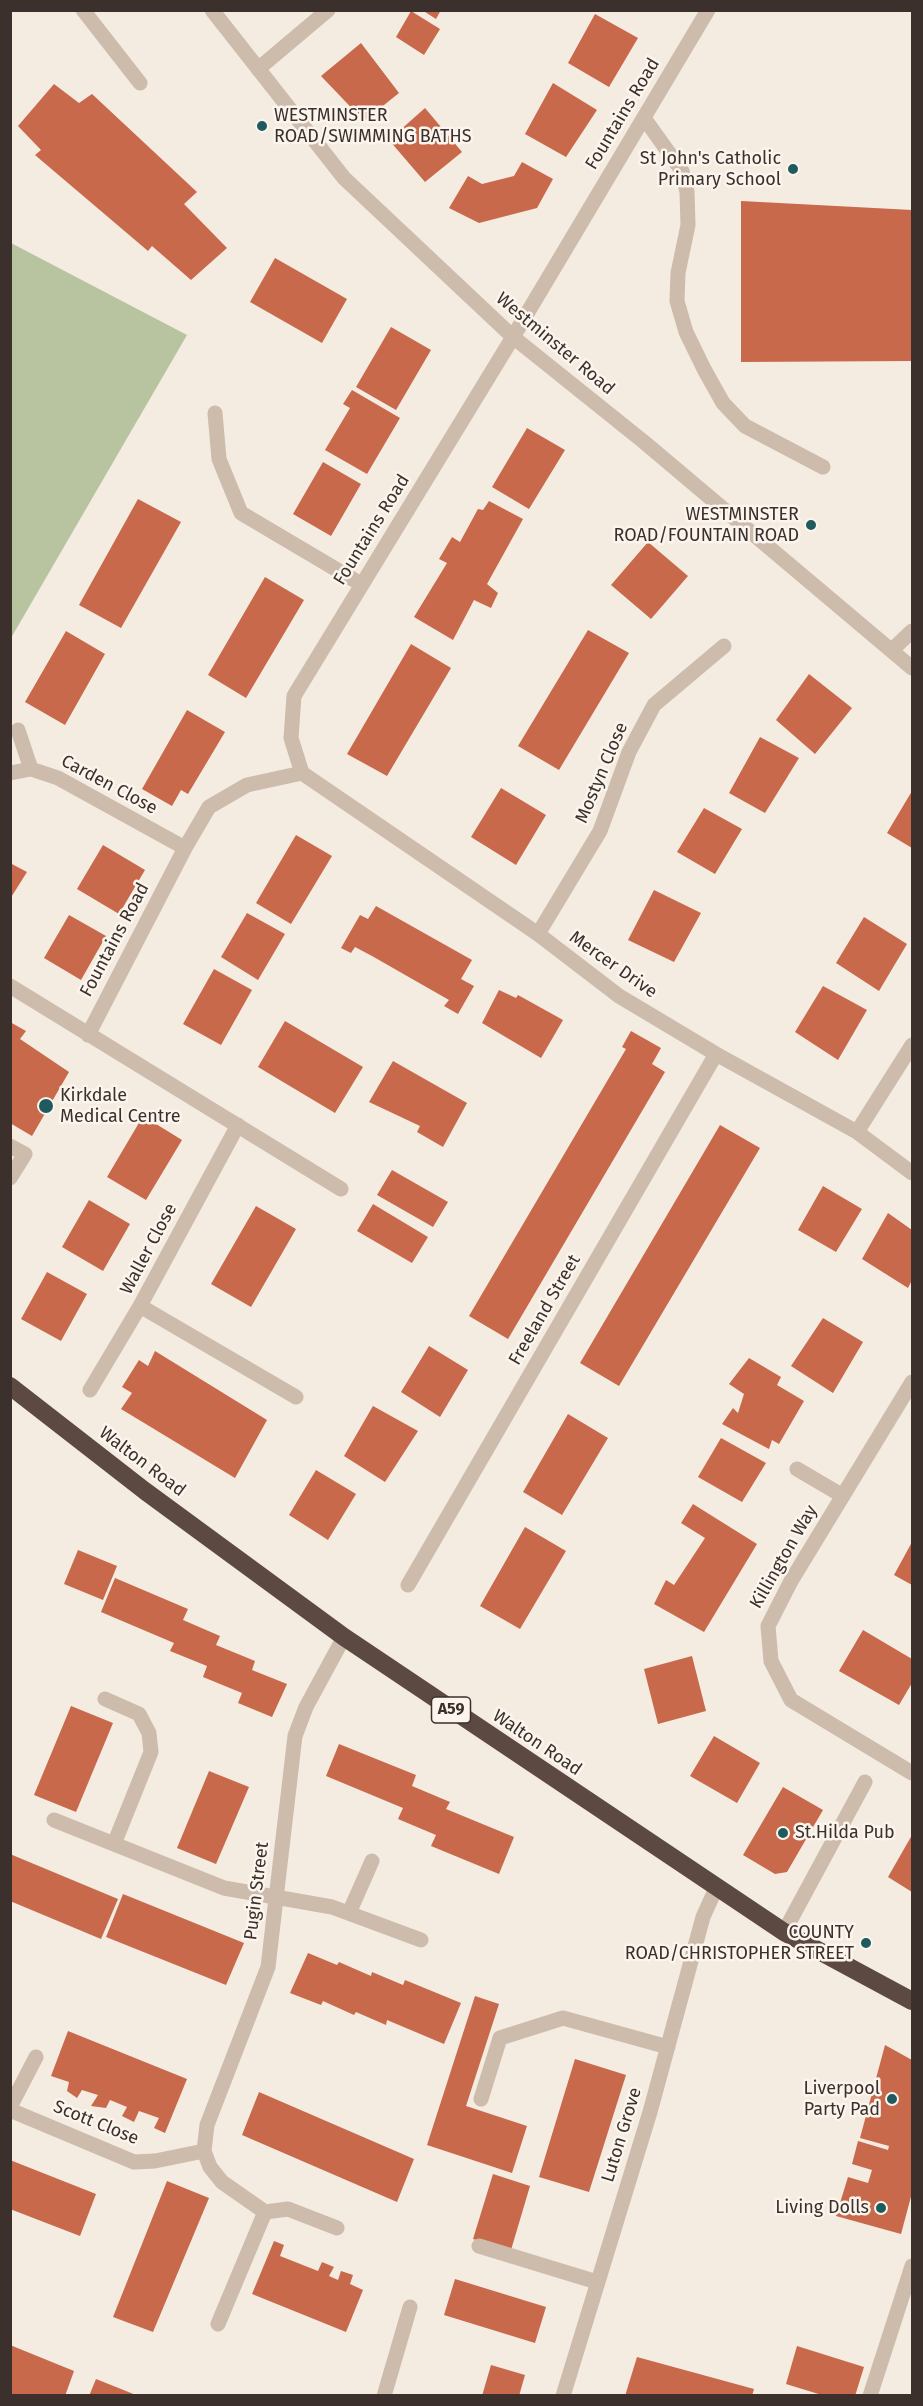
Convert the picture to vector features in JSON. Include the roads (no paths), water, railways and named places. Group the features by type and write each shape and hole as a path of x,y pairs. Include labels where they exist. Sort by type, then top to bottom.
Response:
{"highway":[{"name":"Walton Road","path":"10,1386 145,1491 344,1637 622,1826 717,1886 784,1932 912,2001"}],"street":[{"path":"83,10 140,83"},
{"name":"Westminster Road","path":"212,10 344,178 513,337 912,668"},
{"path":"258,69 327,10"},
{"name":"Fountains Road","path":"88,1035 185,848 209,807 247,785 302,773 291,738 294,696 513,337 708,10"},
{"path":"644,118 682,171 685,182 688,225 678,273 678,301 686,333 704,369 723,403 745,426 823,467"},
{"path":"215,413 219,459 241,513 361,584"},
{"path":"892,650 912,631"},
{"name":"Mostyn Close","path":"538,934 600,831 629,752 654,705 724,646"},
{"path":"18,730 32,769"},
{"name":"Carden Close","path":"10,773 32,769 57,778 185,848"},
{"name":"Mercer Drive","path":"302,773 538,934 619,996 716,1054 857,1132 912,1173"},
{"path":"10,986 341,1189"},
{"path":"857,1132 912,1045"},
{"name":"Freeland Street","path":"408,1585 716,1054"},
{"name":"Waller Close","path":"90,1390 140,1306 238,1125"},
{"path":"10,1146 25,1154 10,1178"},
{"path":"140,1306 296,1397"},
{"name":"Killington Way","path":"912,1382 791,1581 768,1626 771,1661 792,1700 912,1773"},
{"path":"797,1469 843,1496"},
{"name":"Pugin Street","path":"204,2151 207,2125 268,1967 295,1736 306,1707 344,1637"},
{"path":"105,1699 139,1714 149,1733 151,1752 114,1844"},
{"path":"784,1932 865,1782"},
{"path":"54,1820 224,1888 277,1896 349,1913 421,1940"},
{"path":"349,1913 372,1861"},
{"name":"Luton Grove","path":"563,2396 668,2047 704,1917 717,1886"},
{"path":"481,2099 500,2038 563,2018 668,2047"},
{"name":"Scott Close","path":"36,2057 10,2109 134,2162 155,2161 204,2151"},
{"path":"204,2151 210,2168 222,2182 265,2212 288,2209 337,2228"},
{"path":"218,2324 265,2212"},
{"path":"479,2246 597,2282"},
{"path":"870,2396 912,2266"},
{"path":"384,2396 410,2307"}],"place":[{"name":"WESTMINSTER ROAD/SWIMMING BATHS","path":"262,126"},
{"name":"St John's Catholic Primary School","path":"793,169"},
{"name":"WESTMINSTER ROAD/FOUNTAIN ROAD","path":"811,525"},
{"name":"Kirkdale Medical Centre","path":"46,1106"},
{"name":"St.Hilda Pub","path":"783,1833"},
{"name":"COUNTY ROAD/CHRISTOPHER STREET","path":"866,1943"},
{"name":"Liverpool Party Pad","path":"892,2099"},
{"name":"Living Dolls","path":"881,2208"}]}
